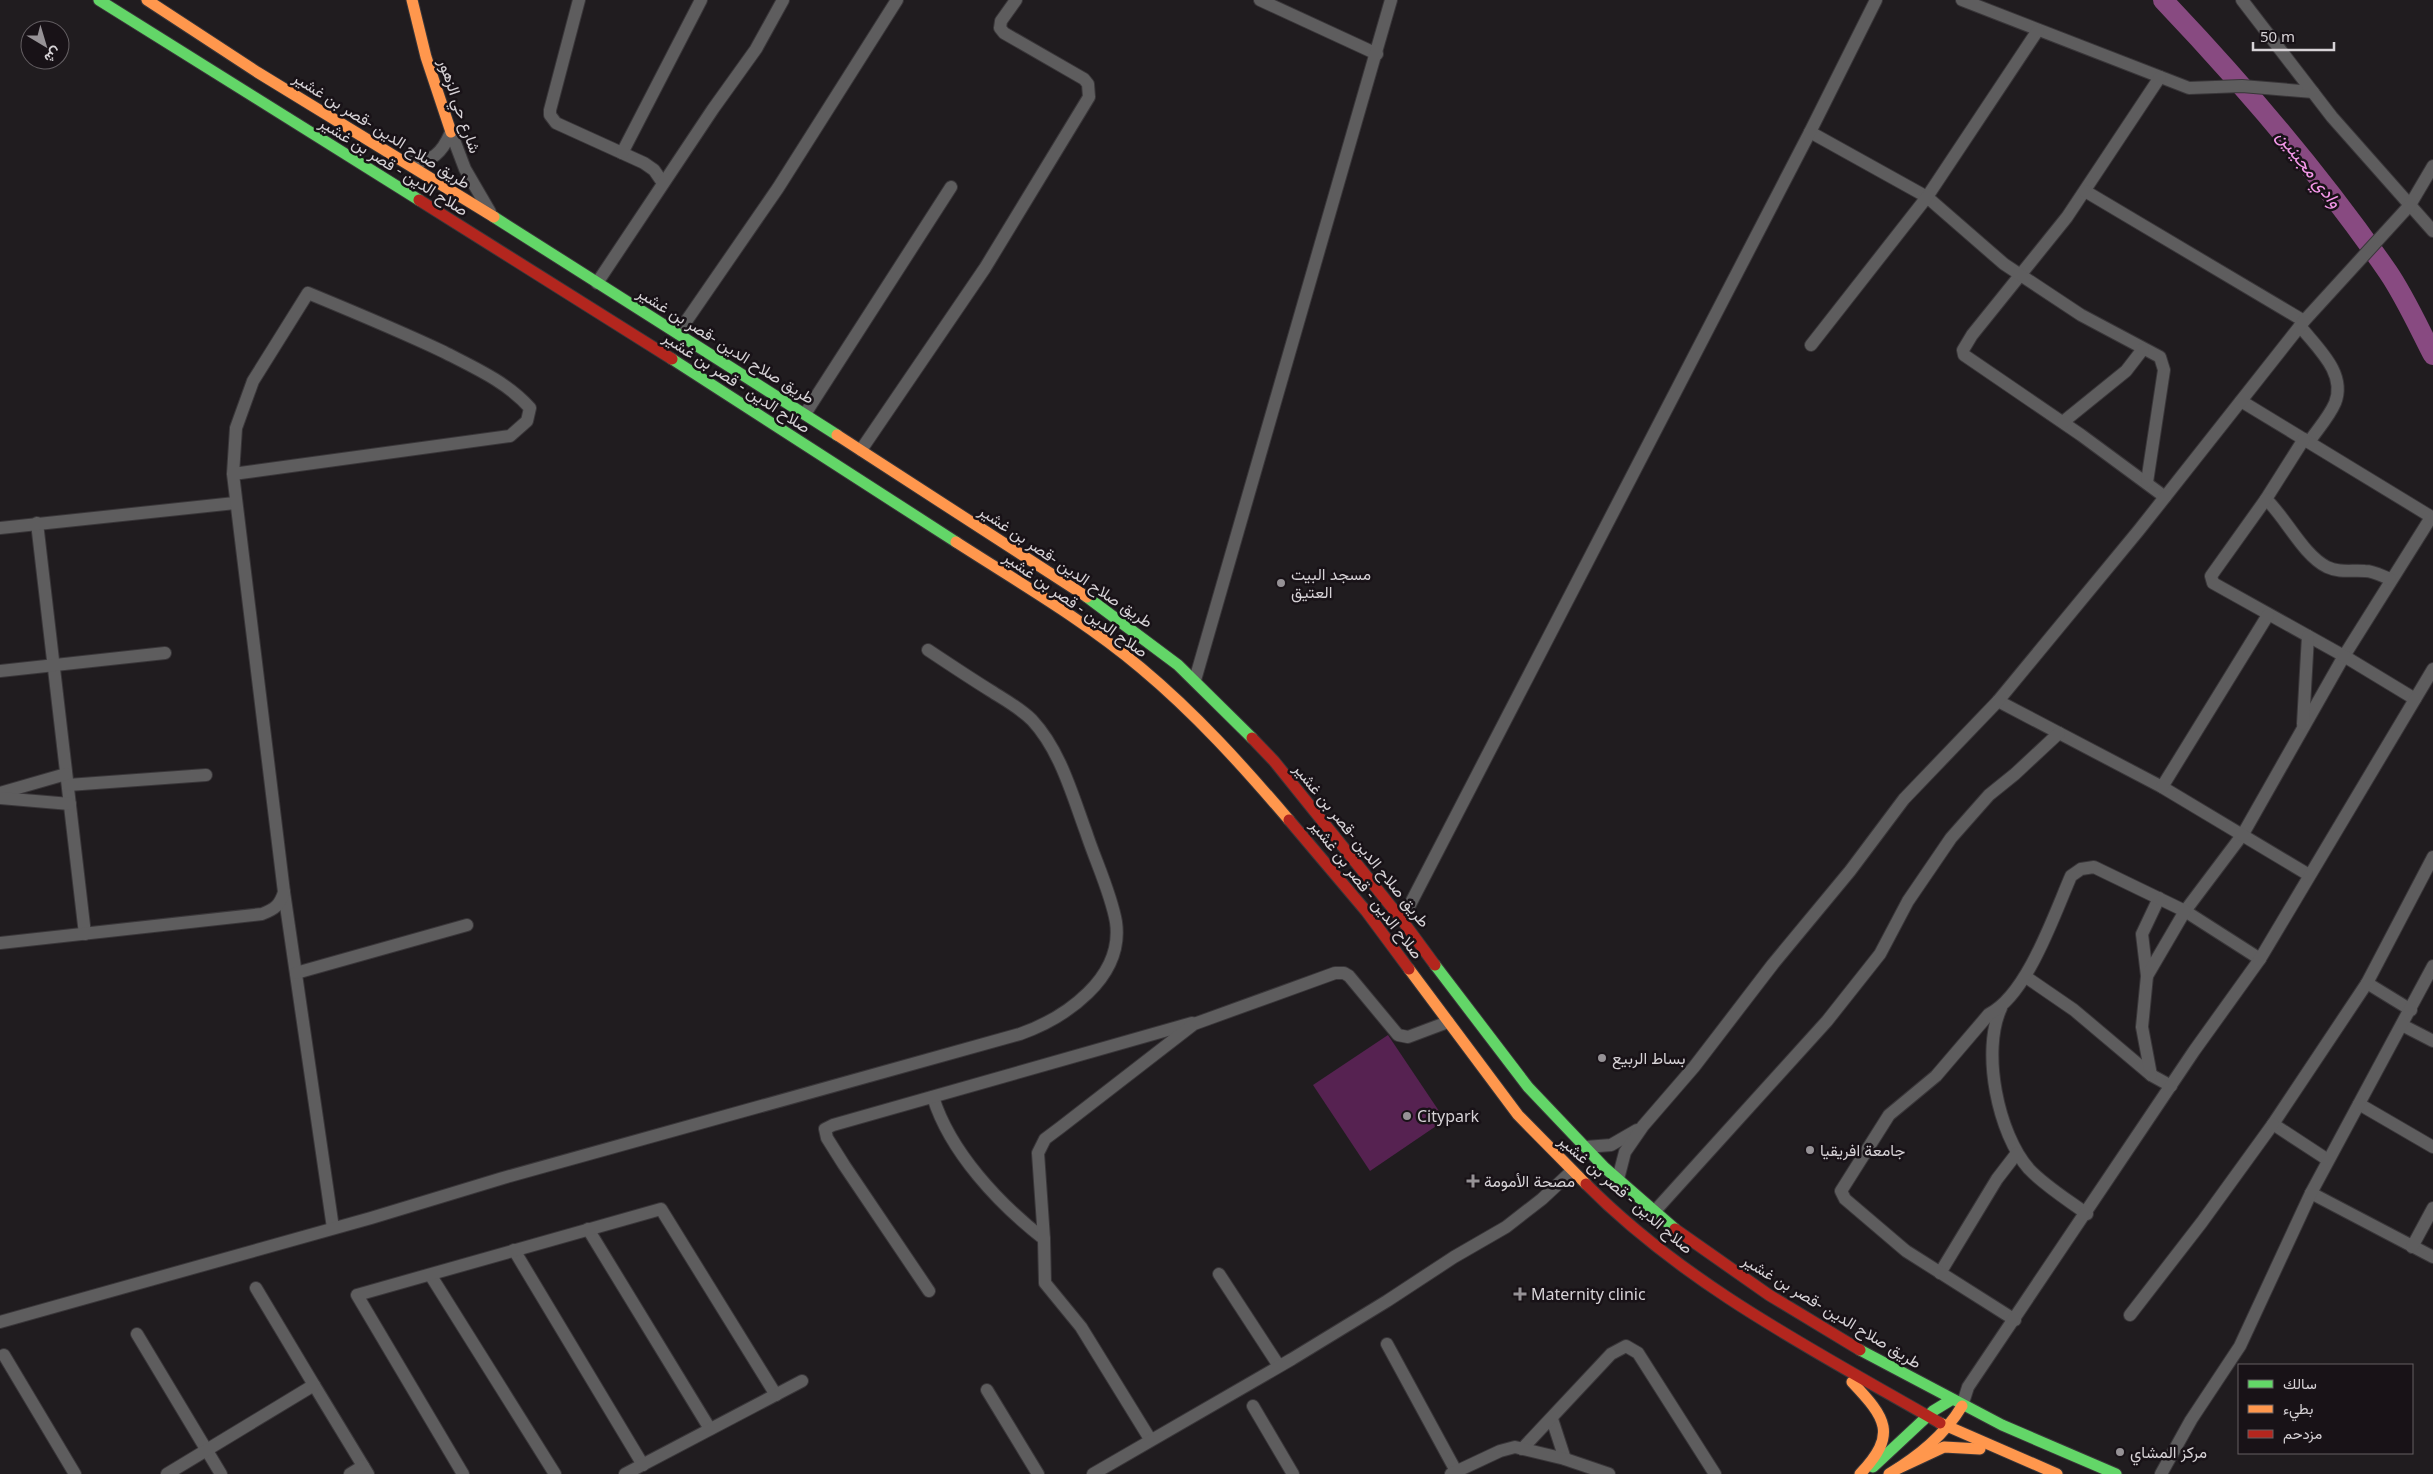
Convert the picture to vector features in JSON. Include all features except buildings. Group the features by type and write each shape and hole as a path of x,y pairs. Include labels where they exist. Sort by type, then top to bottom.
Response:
{"main road":[{"name":"صلاح الدين - قصر بن غشير","path":"99,0 659,351 876,475 1140,667 1194,715 1232,753 1299,829 1366,911 1518,1115 1572,1171 1636,1228 1704,1282 1739,1306 1836,1365 1946,1427 2056,1474"},
{"name":"طريق صلاح الدين -قصر بن غشير","path":"147,0 401,162 492,217 861,450 876,475 1103,607 1195,680 1274,761 1402,920 1502,1055 1558,1120 1654,1212 1693,1243 1780,1303 1956,1403 2050,1448 2116,1474"},
{"name":"شارع حي الزهور","path":"412,0 426,57 451,132"},
{"path":"1836,1365 1876,1406 1884,1426 1882,1449 1874,1461 1860,1474"},
{"path":"1866,1474 1928,1416 1956,1403"},
{"path":"1894,1471 1923,1449 1946,1427 1956,1403"},
{"path":"1894,1471 1932,1450 1948,1446 1971,1448 2012,1456"}],"street":[{"path":"579,0 550,115 556,124 622,153 654,170 663,183"},
{"path":"622,153 701,0"},
{"path":"597,284 663,183 756,49 783,0"},
{"path":"678,334 778,188 897,0"},
{"path":"861,450 985,268 1088,97 1088,84 1084,79 1004,33 1000,28 1001,21 1016,0"},
{"path":"1260,0 1377,54"},
{"path":"1195,680 1392,0"},
{"path":"1402,920 1810,132 1876,0"},
{"path":"1962,0 2189,88 2242,86 2314,92"},
{"path":"2242,0 2314,92 2433,231"},
{"path":"1811,346 1927,197 2038,30"},
{"path":"2160,77 2085,191 1963,350 1964,355 2063,422 2165,497"},
{"path":"401,162 421,163 431,160 442,150 451,132"},
{"name":"شارع حي الزهور","path":"451,132 465,169 492,217"},
{"path":"1810,132 1927,197 1977,242 2022,275 2082,315 2160,357 2164,370 2147,482"},
{"path":"1618,1179 1625,1152 1643,1126 1694,1067 1784,951 1850,871 1904,799 1998,701 2165,497 2302,323 2410,205 2433,166"},
{"path":"805,414 951,187"},
{"path":"2085,191 2302,323 2336,373 2339,386 2335,404 2306,441 2211,576 2214,583 2344,656 2415,699"},
{"path":"233,474 510,436 527,421 530,408 520,397 477,369 402,332 308,293 253,382 236,428 233,474 235,504 284,892 333,1228"},
{"path":"2063,422 2126,371 2143,348"},
{"path":"2147,976 2185,911 2243,834 2344,656 2390,579 2430,519 2430,516 2241,401"},
{"path":"2266,499 2280,512 2308,551 2326,566 2342,572 2366,571 2390,579"},
{"path":"0,528 235,504"},
{"path":"37,523 85,934"},
{"path":"2162,787 2268,615"},
{"path":"2303,728 2308,636"},
{"path":"0,1322 503,1178 1020,1034 1057,1017 1090,992 1103,974 1114,948 1116,922 1078,809 1060,763 1045,737 1027,715 928,650"},
{"path":"0,671 165,653"},
{"path":"1956,1403 2015,1320 2171,1086 2260,959 2433,669"},
{"path":"1998,701 2162,787 2309,875"},
{"path":"1654,1212 1821,1027 1880,954 1908,901 1952,838 1989,795 2015,774 2059,733"},
{"path":"0,793 67,780 206,775"},
{"path":"0,798 70,804"},
{"path":"2130,1315 2202,1222 2273,1124 2367,983 2433,857"},
{"path":"2087,1214 2030,1169 2017,1153 1998,1098 1993,1071 1996,1019 2001,1008 2026,977 2029,966 2071,876 2081,869 2094,867 2185,911 2260,959"},
{"path":"0,943 262,914 275,909 281,902 284,892"},
{"path":"2151,1074 2142,1027 2147,976 2142,934 2159,898"},
{"path":"296,973 467,925"},
{"path":"2161,1474 2191,1420 2240,1346 2311,1193 2433,966"},
{"path":"929,1291 844,1165 825,1132 827,1127 1201,1020 1335,973 1344,973 1349,976 1398,1035 1408,1037 1448,1022"},
{"path":"2026,977 2074,1010 2151,1074 2171,1086"},
{"path":"2367,983 2411,1010"},
{"path":"2001,1008 1990,1014 1936,1076 1888,1115 1841,1191 1845,1198 1906,1250 2015,1320"},
{"path":"1150,1439 1081,1327 1044,1283 1044,1239 1038,1152 1041,1145 1060,1127 1201,1020"},
{"path":"2402,1025 2433,1041"},
{"path":"933,1096 943,1125 964,1156 1011,1213 1044,1239"},
{"path":"2359,1104 2433,1147"},
{"path":"2273,1124 2328,1160"},
{"path":"1586,1147 1611,1145 1643,1126"},
{"path":"1940,1273 1997,1179 2017,1153"},
{"path":"1093,1474 1150,1439 1279,1366 1518,1219 1572,1171"},
{"path":"2311,1193 2433,1257"},
{"path":"2412,1247 2433,1208"},
{"path":"463,1474 357,1295 431,1276 514,1250 661,1209 776,1395"},
{"path":"588,1229 710,1429"},
{"path":"514,1250 643,1465"},
{"path":"1219,1274 1279,1366"},
{"path":"431,1276 555,1474"},
{"path":"256,1288 366,1470 350,1474"},
{"path":"137,1334 221,1474"},
{"path":"1387,1344 1453,1473 1515,1446 1565,1459 1610,1474"},
{"path":"1522,1449 1611,1354 1626,1346 1638,1353 1715,1474"},
{"path":"4,1355 75,1474"},
{"path":"625,1474 802,1381"},
{"path":"167,1474 314,1384"},
{"path":"987,1390 1038,1474"},
{"path":"1253,1406 1293,1474"},
{"path":"1552,1418 1565,1459"}],"shaded area":[{"path":"1388,1035 1445,1120 1370,1171 1313,1085"}],"waterway":[{"name":"وادي مجينين","path":"2163,0 2252,98 2336,201 2388,272 2406,302 2433,355"}],"traffic: fast":[{"path":"99,0 419,200"},
{"path":"494,217 837,435"},
{"path":"672,359 956,542"},
{"path":"1087,597 1178,665 1252,738"},
{"path":"1435,965 1528,1087 1605,1168 1675,1229"},
{"path":"1860,1350 2002,1425 2116,1474"},
{"path":"1873,1467 1933,1411 1951,1400"}],"traffic: slow":[{"path":"147,0 257,72 494,217"},
{"path":"412,0 426,57 451,132"},
{"path":"837,435 1087,597"},
{"path":"956,542 1074,618 1141,668 1181,703 1289,820"},
{"path":"1409,969 1518,1115 1586,1184"},
{"path":"1852,1382 1873,1406 1883,1426 1880,1448 1860,1474"},
{"path":"1889,1474 1910,1460 1939,1436 1962,1406"},
{"path":"1940,1423 2057,1474"},
{"path":"1899,1468 1944,1447 1980,1449"}],"traffic: jam":[{"path":"419,200 672,359"},
{"path":"1252,738 1274,761 1402,920 1435,965"},
{"path":"1289,820 1366,911 1409,969"},
{"path":"1586,1184 1625,1221 1710,1286 1801,1343 1940,1423"},
{"path":"1675,1229 1769,1295 1860,1350"}],"place":[{"name":"مسجد البيت العتيق","path":"1281,583"},
{"name":"بساط الربيع","path":"1602,1058"},
{"name":"Citypark","path":"1407,1116"},
{"name":"جامعة افريقيا","path":"1810,1150"},
{"name":"مصحة الأمومة","path":"1473,1181"},
{"name":"Maternity clinic","path":"1520,1294"},
{"name":"مركز المشاي","path":"2120,1452"}]}
